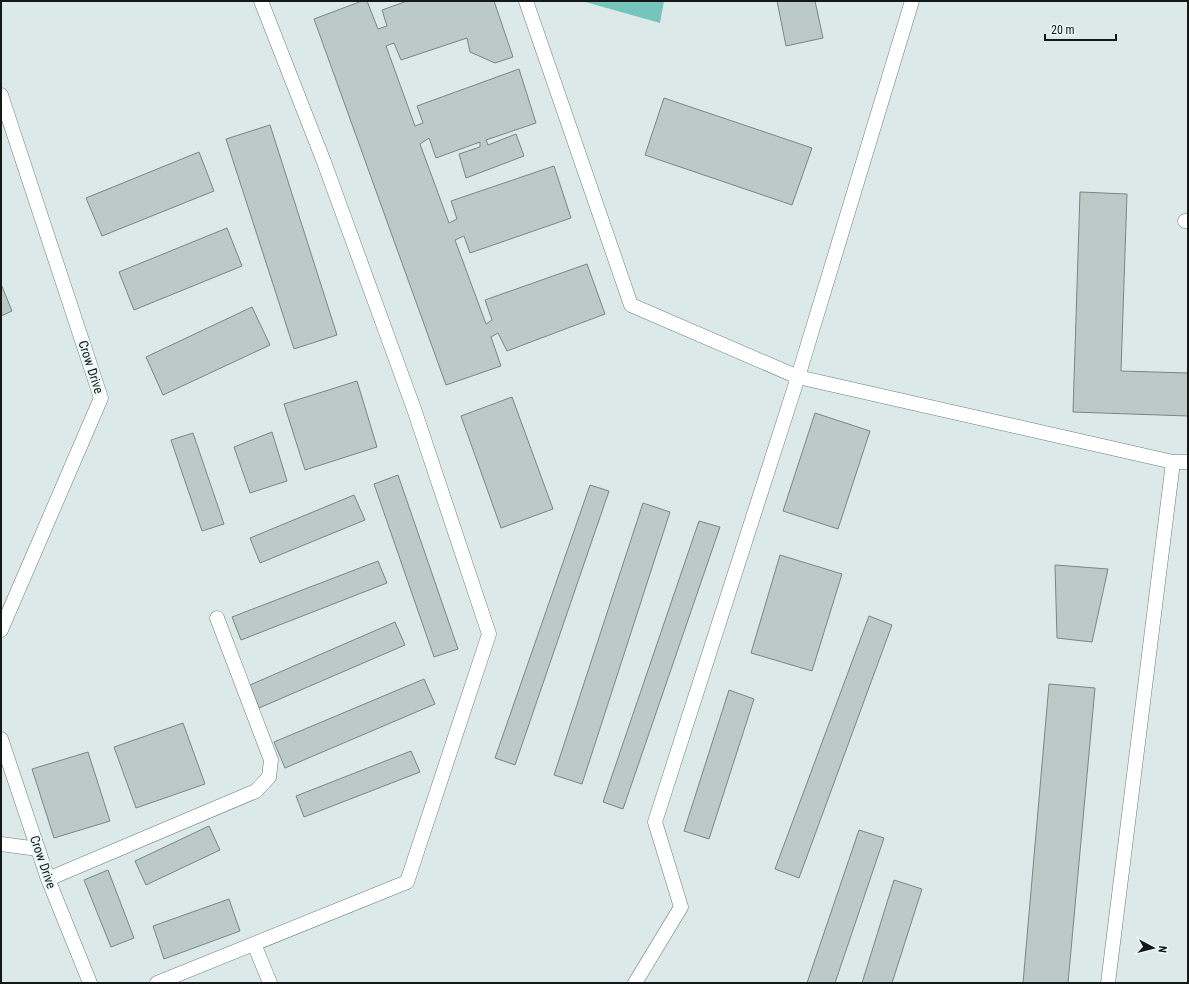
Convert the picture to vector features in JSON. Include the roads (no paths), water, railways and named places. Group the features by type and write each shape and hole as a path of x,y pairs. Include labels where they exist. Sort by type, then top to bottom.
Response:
{"lane":[{"path":"157,983 407,882 489,634 414,409 324,162 261,1"},
{"path":"526,1 631,305 798,377 1173,462 1188,462"},
{"path":"635,983 681,907 655,822 798,377 912,1"},
{"name":"Crow Drive","path":"1,95 102,398 6,606 1,630"},
{"path":"1108,983 1173,462"},
{"path":"48,879 256,791 269,777 271,760 217,618"},
{"name":"Crow Drive","path":"1,738 48,879 90,983"},
{"path":"1,844 38,849"},
{"path":"254,944 270,983"}]}
